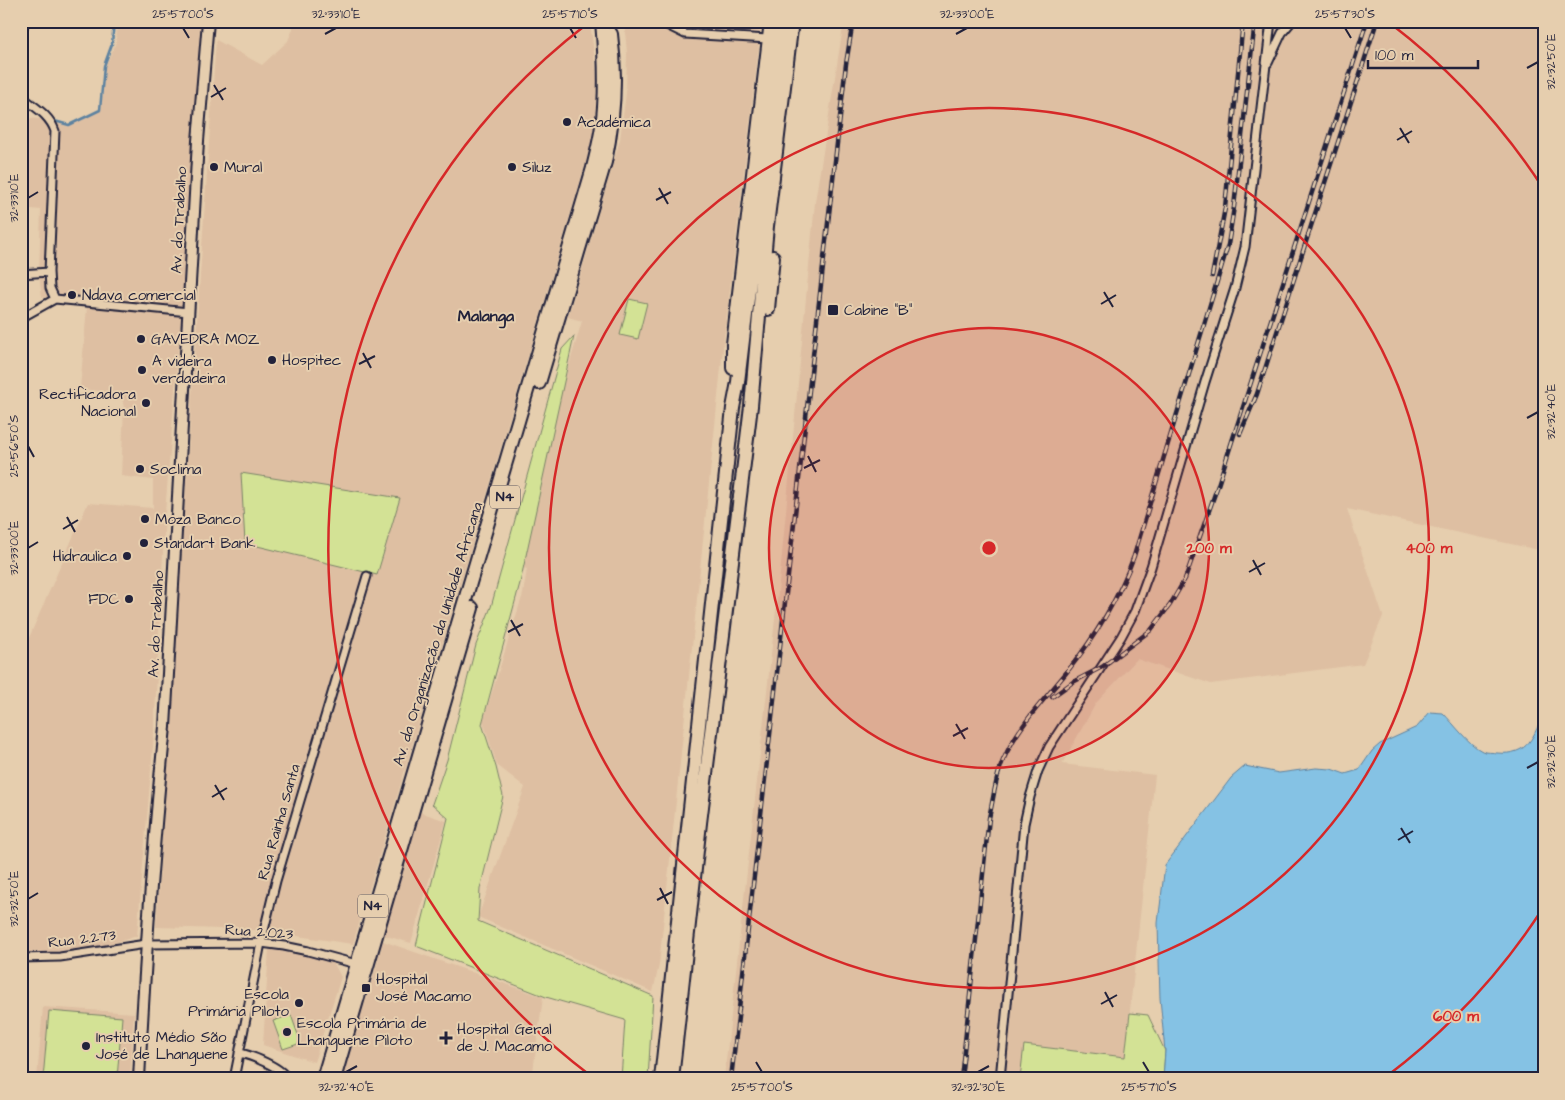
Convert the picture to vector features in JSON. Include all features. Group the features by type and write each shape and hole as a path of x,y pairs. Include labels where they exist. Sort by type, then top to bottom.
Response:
{"highway":[{"path":"672,1079 701,813 751,406 767,226 779,38 770,21"},
{"path":"661,1079 733,408 733,344 781,21"},
{"path":"779,38 792,21"},
{"path":"751,406 767,316 786,130 801,21"},
{"name":"Av. da Organização da Unidade Africana","path":"323,1079 361,966 605,162 611,134 615,79 613,51 606,22"},
{"name":"N4","path":"334,1079 362,988 361,966"}],"main road":[{"name":"Av. do Trabalho","path":"140,1079 146,944 158,796 166,727 198,141 208,21"}],"street":[{"path":"21,33 25,21"},
{"path":"606,22 622,21"},
{"path":"659,21 684,34 779,38"},
{"path":"1000,1079 1024,824 1030,797 1038,771 1050,747 1136,611 1152,567 1205,382 1235,288 1245,247 1270,21"},
{"path":"1264,71 1282,33 1292,21"},
{"path":"21,96 52,122 55,131 49,272 50,288 56,299"},
{"path":"21,274 49,272"},
{"path":"21,318 56,299 189,312"},
{"name":"Rua Rainha Santa","path":"234,1079 261,943 276,881 367,576"},
{"name":"Rua 2.023","path":"146,944 261,943 284,946 361,966"},
{"name":"Rua 2.273","path":"21,958 60,957 146,944"},
{"path":"239,1053 250,1055 268,1064 286,1074 287,1079"}],"shaded area":[{"path":"117,21 205,21 165,513 154,734 137,936 79,954 21,956 21,656 88,503 153,508 153,480 121,476 124,408 121,393 80,389 87,307 42,297 39,275 41,210 21,208 21,118 43,119 69,126 101,110 105,67 116,43"},
{"path":"292,21 590,21 597,79 594,135 353,944 255,930 156,927 216,40 262,65 288,41 293,29"},
{"path":"624,21 762,21 723,348 659,965 653,992 478,917 525,787 497,765 483,721 523,594 527,569 517,566 560,396 582,321 568,317 620,140 626,93 627,53"},
{"path":"844,21 1544,21 1544,551 1347,509 1383,616 1363,664 1211,684 1137,659 1096,703 1062,764 1155,775 1125,1057 1025,1045 1020,1079 724,1079 781,565 815,202"},
{"path":"420,812 446,821 411,943 383,935"},
{"name":"Hospital Geral de J. Macamo","path":"383,941 543,997 532,1079 341,1079"},
{"name":"Escola Primária Piloto","path":"269,948 333,962 341,977 314,1062 263,1045"},
{"name":"Instituto Médio São José de Lhanguene","path":"43,1007 134,1013 130,1079 37,1079"}],"green space":[{"path":"629,299 647,303 638,339 620,335"},
{"path":"574,336 520,583 482,724 503,796 480,889 478,921 653,996 648,1079 621,1079 625,1020 546,997 416,946 448,818 432,804 447,760 476,645 491,607 562,349"},
{"path":"241,473 400,498 377,575 245,543"},
{"name":"Instituto Médio São José de Lhanguene","path":"49,1011 122,1017 117,1079 43,1079"},
{"path":"1130,1013 1148,1015 1165,1051 1163,1079 1020,1079 1024,1045 1125,1057"},
{"name":"Escola Primária de Lhanguene Piloto","path":"291,1015 301,1043 283,1049 273,1021"}],"water":[{"path":"1544,711 1544,1079 1163,1079 1165,1051 1160,998 1158,923 1165,865 1231,778 1245,766 1279,773 1316,768 1331,769 1345,774 1359,770 1372,751 1380,744 1417,727 1430,712 1443,713 1466,739 1482,751 1508,753 1523,748 1529,742 1537,729"}],"waterway":[{"path":"51,120 69,125 100,110 104,66 112,44 114,21"}],"railway":[{"path":"731,1079 846,64 853,21"},
{"path":"1212,276 1225,208 1243,21"},
{"path":"961,1079 989,818 998,776 1003,760 1013,741 1034,711 1077,659 1096,631 1121,588 1134,556 1228,245 1255,21"},
{"path":"1052,697 1073,682 1102,667 1151,630 1170,605 1185,579 1218,485 1367,21"},
{"path":"1240,434 1257,394 1377,21"}],"place":[{"name":"Académica","path":"567,122"},
{"name":"Mural","path":"214,167"},
{"name":"Siluz","path":"512,167"},
{"name":"Ndava comercial","path":"72,295"},
{"name":"Cabine \"B\"","path":"833,310"},
{"name":"GAVEDRA MOZ","path":"141,339"},
{"name":"Hospitec","path":"272,360"},
{"name":"A videira verdadeira","path":"142,370"},
{"name":"Rectificadora Nacional","path":"146,403"},
{"name":"Soclima","path":"140,469"},
{"name":"Moza Banco","path":"145,519"},
{"name":"Standart Bank","path":"144,543"},
{"name":"Hidraulica","path":"127,556"},
{"name":"FDC","path":"129,599"},
{"name":"Hospital José Macamo","path":"366,988"},
{"name":"Escola Primária Piloto","path":"299,1003"},
{"name":"Escola Primária de Lhanguene Piloto","path":"287,1032"},
{"name":"Hospital Geral de J. Macamo","path":"446,1038"},
{"name":"Instituto Médio São José de Lhanguene","path":"86,1046"}],"district":[{"name":"Malanga","path":"486,316"}]}
